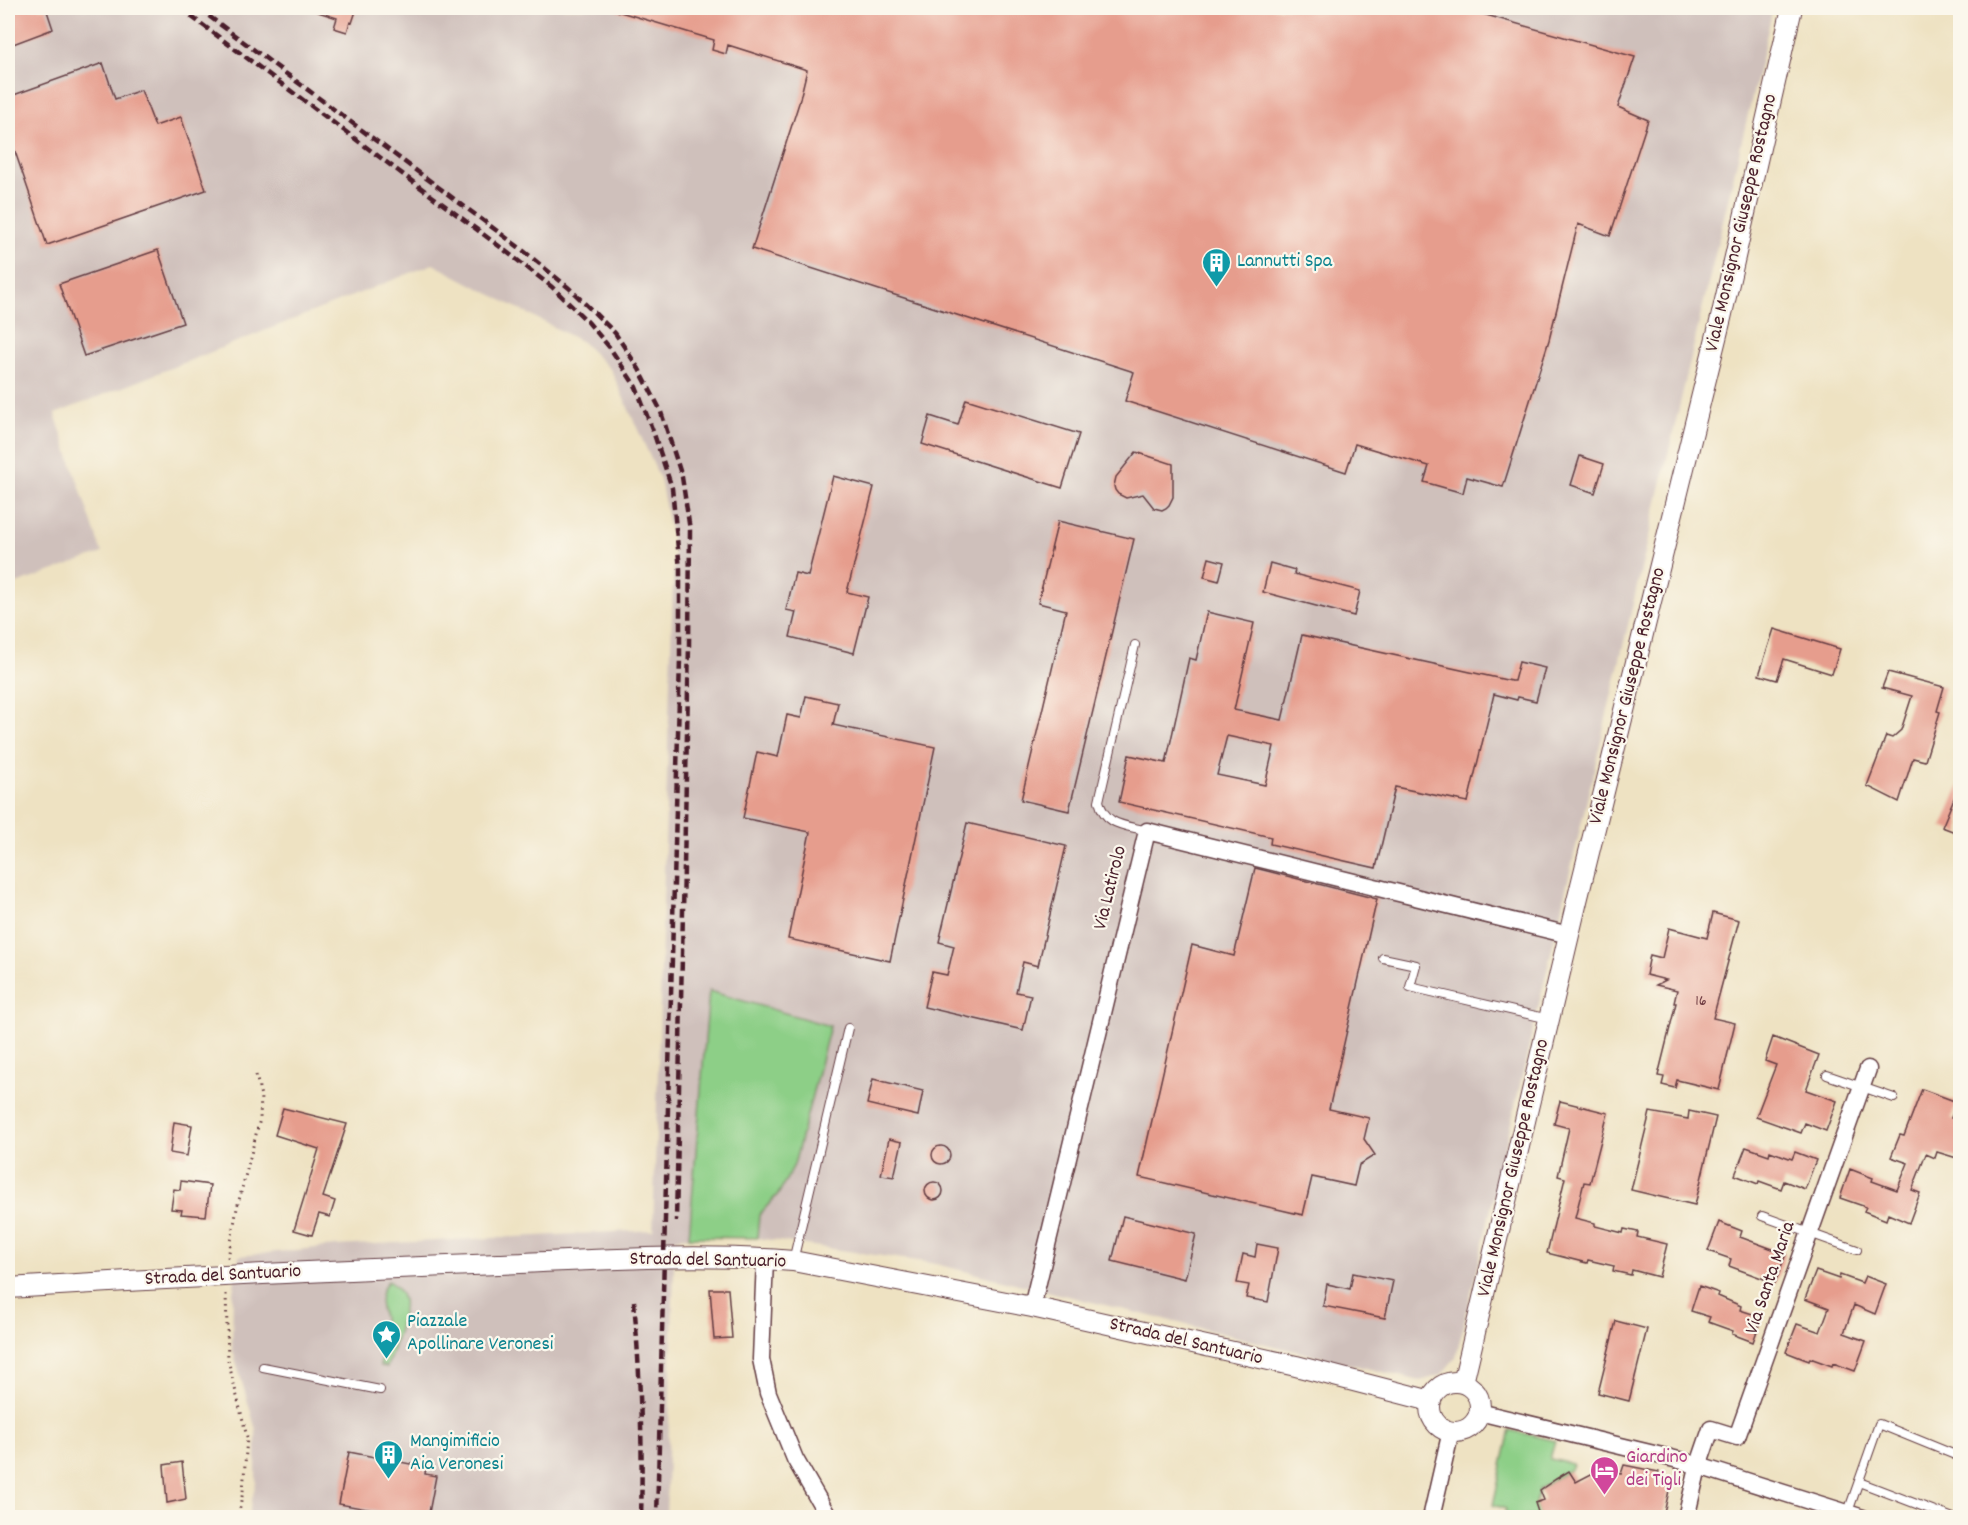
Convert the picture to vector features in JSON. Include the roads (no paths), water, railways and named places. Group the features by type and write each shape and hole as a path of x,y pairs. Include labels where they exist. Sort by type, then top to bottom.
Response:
{"street":[{"name":"Viale Monsignor Giuseppe Rostagno","path":"1462,1383 1569,935 1721,318 1792,8"},
{"name":"Via Latirolo","path":"1032,1307 1147,831 1569,935"},
{"name":"Via Santa Maria","path":"1698,1467 1711,1429 1737,1437 1868,1069"},
{"name":"Strada del Santuario","path":"8,1288 225,1275 663,1258 765,1258 794,1261 1032,1307 1296,1366 1431,1401"},
{"path":"765,1258 761,1359 768,1393 795,1459 829,1518"},
{"path":"1446,1383 1462,1383 1474,1391 1479,1412 1472,1425 1466,1429 1451,1431 1437,1424 1432,1417 1431,1401 1434,1394 1446,1383"},
{"path":"1479,1412 1683,1461 1856,1515"},
{"path":"1431,1518 1451,1431"},
{"path":"1686,1518 1698,1467"}],"lane":[{"path":"1136,645 1100,801 1102,812 1111,821 1147,831"},
{"path":"1383,958 1416,965 1410,987 1549,1019"},
{"path":"794,1261 848,1028"},
{"path":"1827,1076 1894,1098"},
{"path":"1762,1216 1857,1250"},
{"path":"263,1367 380,1390"},
{"path":"1856,1515 1859,1482 1879,1424 1960,1457"},
{"path":"1859,1482 1953,1518"}],"railway":[{"path":"180,8 503,249 552,287 588,322 610,348 636,387 672,488 680,569 680,659 657,1518"},
{"path":"198,8 520,248 569,288 615,333 639,369 660,409 682,477 690,530 676,1221"},
{"path":"634,1301 641,1409 641,1518"}],"place":[{"name":"Lannutti Spa","path":"1216,288"},
{"name":"Piazzale Apollinare Veronesi","path":"386,1360"},
{"name":"Mangimificio Aia Veronesi","path":"389,1480"},
{"name":"Giardino dei Tigli","path":"1605,1496"}]}
